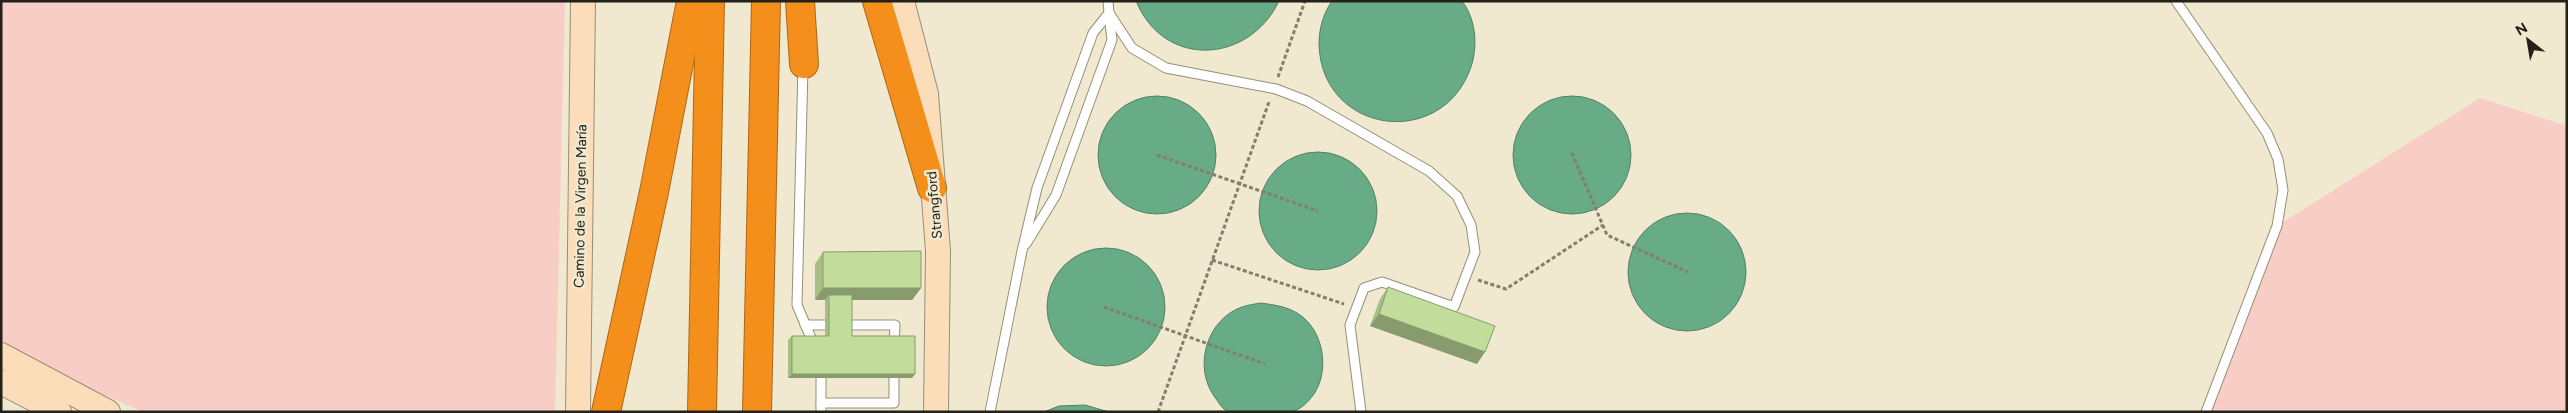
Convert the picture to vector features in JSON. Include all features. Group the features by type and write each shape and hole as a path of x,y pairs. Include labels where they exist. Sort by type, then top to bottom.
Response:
{"highway":[{"path":"606,412 647,228 691,1"},
{"path":"702,412 710,1"},
{"path":"757,412 766,1"},
{"path":"800,1 804,64"},
{"path":"877,1 932,188"}],"street":[{"name":"Camino de la Virgen María","path":"578,412 582,1"},
{"name":"Strangford","path":"902,1 926,94 938,251 936,412"},
{"path":"1,355 80,406 108,412"},
{"path":"1,382 59,412"}],"lane":[{"path":"1022,251 1060,186 1112,40 1108,1"},
{"path":"2176,1 2267,133 2278,159 2284,190 2277,226 2206,412"},
{"path":"1109,13 1132,48 1166,68 1274,89 1307,102 1428,171 1457,196 1471,226 1475,252 1454,307 1382,282 1364,288 1350,325 1361,412"},
{"path":"990,412 1022,251 1037,188 1093,33 1109,13"},
{"path":"804,64 797,305 820,362 821,407 894,403 894,325 806,325"}],"path":[{"path":"1158,412 1305,1"},
{"path":"1572,153 1607,235 1688,272"},
{"path":"1157,155 1318,211"},
{"path":"1466,276 1506,289 1603,225"},
{"path":"1212,260 1356,308"},
{"path":"1104,308 1264,364"}],"shaded area":[{"path":"1,1 565,1 555,412 144,412 92,390 1,341"},
{"path":"1136,1 1279,1 1265,22 1248,37 1228,47 1207,50 1186,47 1166,39 1149,23"},
{"path":"1332,1 1462,1 1473,24 1475,50 1471,67 1456,94 1435,112 1411,120 1385,121 1360,113 1340,97 1325,74 1319,38 1324,16"},
{"path":"1157,96 1180,100 1199,113 1212,132 1216,155 1212,178 1199,197 1180,210 1157,214 1134,210 1115,197 1102,178 1098,155 1102,132 1115,113 1134,100"},
{"path":"1572,96 1595,100 1614,113 1627,132 1631,155 1627,178 1614,197 1595,210 1572,214 1549,210 1530,197 1517,178 1513,155 1517,132 1530,113 1549,100"},
{"path":"2480,98 2567,126 2567,412 2206,412 2277,226"},
{"path":"1318,152 1341,156 1360,169 1373,188 1377,211 1373,234 1360,253 1341,266 1318,270 1295,266 1276,253 1263,234 1259,211 1263,188 1276,169 1295,156"},
{"path":"1687,213 1710,217 1729,230 1742,249 1746,272 1742,295 1729,314 1710,327 1687,331 1664,327 1645,314 1632,295 1628,272 1632,249 1645,230 1664,217"},
{"path":"1106,248 1128,253 1139,258 1155,274 1160,285 1165,307 1160,329 1155,340 1139,356 1128,361 1106,366 1084,361 1073,356 1057,340 1052,329 1047,307 1052,285 1057,274 1073,258 1084,253"},
{"path":"1261,303 1279,306 1297,313 1313,329 1322,350 1323,362 1319,384 1309,400 1296,410 1285,412 1229,412 1220,405 1208,384 1204,358 1207,345 1212,333 1230,313 1242,307"},
{"path":"1085,405 1109,412 1044,412 1059,406"}],"building":[{"path":"921,251 921,288 823,288 823,252"},
{"path":"1388,287 1495,326 1485,352 1379,314"},
{"path":"829,295 852,295 852,336 915,336 915,374 792,374 792,336 829,336"}]}
